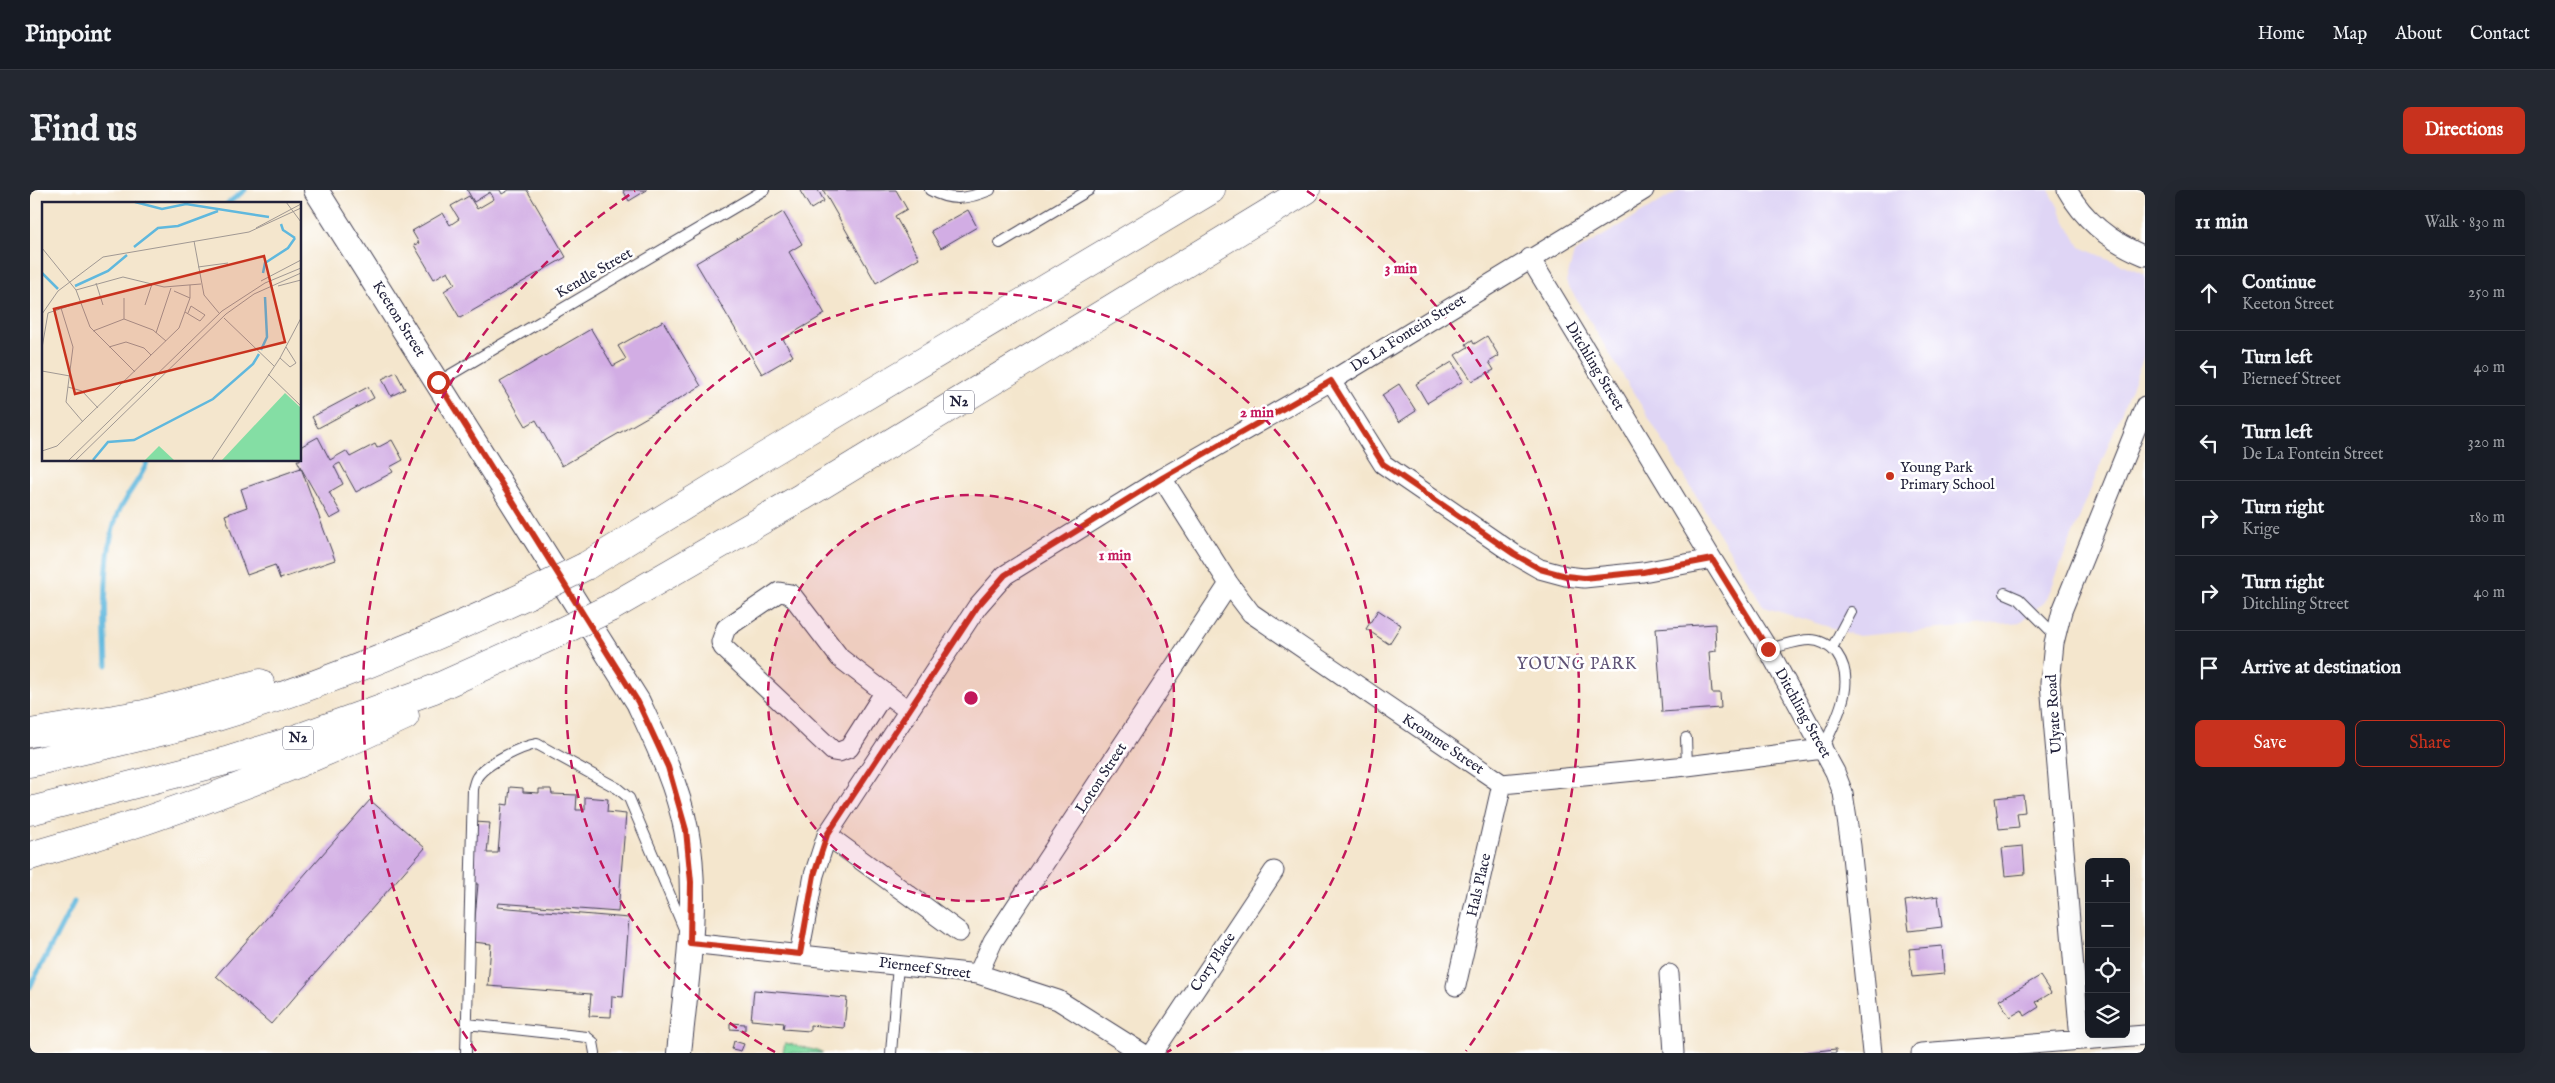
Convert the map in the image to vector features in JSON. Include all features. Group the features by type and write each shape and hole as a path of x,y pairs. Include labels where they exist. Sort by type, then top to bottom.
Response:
{"highway":[{"path":"30,763 214,718 396,652 581,560 765,456 1210,190"},
{"name":"N2","path":"30,811 226,761 287,742 434,689 610,608 802,497 1306,190"},
{"path":"30,733 144,714 322,666 526,587"},
{"path":"30,856 69,845 234,789 331,751 414,712 528,646"}],"street":[{"name":"Keeton Street","path":"316,190 638,702 668,767 686,830 691,882 690,943 679,1053"},
{"name":"De La Fontein Street","path":"800,954 814,875 827,835 977,607 997,582 1005,575 1162,478 1331,381 1644,190"},
{"path":"2067,190 2076,206 2100,231 2145,256"},
{"name":"Ditchling Street","path":"1530,258 1768,649 1823,749 1844,793 1872,1053"},
{"path":"1331,381 1383,464 1506,549 1540,569 1566,576 1584,578 1643,572 1712,559"},
{"name":"Ulyate Road","path":"2080,1040 2050,683 2056,636 2062,611 2145,406"},
{"name":"Kromme Street","path":"1162,478 1244,606 1258,618 1502,784"},
{"name":"Loton Street","path":"978,974 994,941 1229,584"},
{"path":"884,693 849,748 839,752 833,751 723,647 722,635 726,628 779,592 791,594 840,658 909,711"},
{"path":"1502,784 1687,766 1823,749"},
{"name":"Hals Place","path":"1456,986 1502,784"},
{"path":"827,835 959,932"},
{"name":"Cory Place","path":"1153,1053 1274,871"},
{"name":"Pierneef Street","path":"690,943 978,974 1058,1000 1142,1053"},
{"path":"1668,974 1674,1053"},
{"path":"1921,1053 2145,1035"}],"lane":[{"name":"Kendle Street","path":"438,382 764,190"},
{"path":"930,190 944,197 957,199 971,198 990,190"},
{"path":"1000,243 1089,190"},
{"path":"2005,592 2019,599 2056,636"},
{"path":"1832,648 1850,612"},
{"path":"1768,649 1809,640 1818,641 1832,648 1843,667 1846,678 1845,694 1823,749"},
{"path":"1686,738 1687,766"},
{"path":"466,1053 473,789 477,777 486,767 529,745 545,746 629,798 634,806 690,943"},
{"path":"891,1053 898,965"},
{"path":"467,1024 586,1037 593,1042 595,1053"}],"shaded area":[{"name":"Young Park Primary School","path":"1680,190 2049,190 2080,247 2145,274 2145,353 2047,599 2021,622 1858,636 1764,607 1566,282 1574,253"}],"green space":[{"path":"785,1043 822,1052 822,1053 783,1053"}],"building":[{"path":"467,190 500,190 502,194 509,190 527,190 566,257 460,318 444,291 455,284 448,271 434,279 414,245 419,243 412,231 443,213 450,225 459,219 451,206 469,196 477,209 494,199 490,192 474,202"},
{"path":"623,190 647,190 629,201"},
{"path":"818,190 824,201 811,209 800,191"},
{"path":"823,190 896,190 907,209 895,216 919,258 876,283"},
{"path":"968,210 977,227 941,248 931,231"},
{"path":"783,212 802,244 789,252 825,314 783,339 793,356 762,374 696,263"},
{"path":"663,321 701,386 562,466 536,420 526,426 500,382 591,329 613,366 626,359 618,346"},
{"path":"1487,336 1499,356 1489,362 1494,370 1472,381 1455,355 1468,347 1466,344 1472,340 1474,344"},
{"path":"1452,362 1463,381 1427,403 1416,384"},
{"path":"396,372 405,389 391,396 382,379"},
{"path":"1399,384 1416,411 1399,422 1382,395"},
{"path":"368,387 374,398 318,428 312,417"},
{"path":"318,437 330,460 346,451 350,457 375,444 377,448 392,440 403,460 390,467 393,472 356,492 340,463 334,466 343,484 329,492 341,513 330,519 298,461 301,461 301,446"},
{"path":"301,468 335,560 280,579 275,565 247,575 225,515 247,507 241,489"},
{"path":"1378,610 1401,625 1389,644 1366,629"},
{"path":"1715,624 1716,651 1709,652 1712,693 1720,693 1721,708 1662,712 1656,628"},
{"path":"510,787 523,788 523,792 539,793 539,789 551,789 552,794 577,795 576,810 585,810 585,797 608,799 607,812 626,814 618,912 498,903 497,907 629,918 623,997 612,996 611,1017 589,1016 591,994 488,986 491,944 473,942 478,884 471,884 475,822 490,823 487,853 498,853 502,804 508,805"},
{"path":"2023,795 2025,812 2017,813 2019,827 1999,829 1995,798"},
{"path":"370,800 425,848 271,1024 216,976"},
{"path":"2023,846 2025,874 2005,876 2002,848"},
{"path":"1938,896 1942,927 1909,931 1905,901"},
{"path":"1942,946 1944,974 1912,977 1909,949"},
{"path":"2040,976 2051,993 2036,1002 2039,1007 2025,1016 2022,1010 2010,1017 1999,1000"},
{"path":"754,990 847,998 844,1028 810,1025 810,1031 783,1029 784,1023 751,1020"},
{"path":"730,1023 745,1024 745,1030 730,1029"},
{"path":"734,1041 744,1044 741,1051 732,1049"},
{"path":"1836,1049 1836,1053 1807,1053 1807,1052"}],"waterway":[{"path":"230,202 245,190"},
{"path":"107,665 106,588 109,547 121,506 148,461"},
{"path":"30,987 74,902"}],"place":[{"name":"Young Park Primary School","path":"1890,476"}],"district":[{"name":"YOUNG PARK","path":"1577,665"}],"route":[{"path":"438,382 600,645 638,702 668,767 686,830 691,882 690,943 800,954 814,875 827,835 977,607 997,582 1005,575 1162,478 1331,381 1383,464 1393,473 1514,554 1540,569 1566,576 1584,578 1643,572 1712,559 1768,649"}]}
